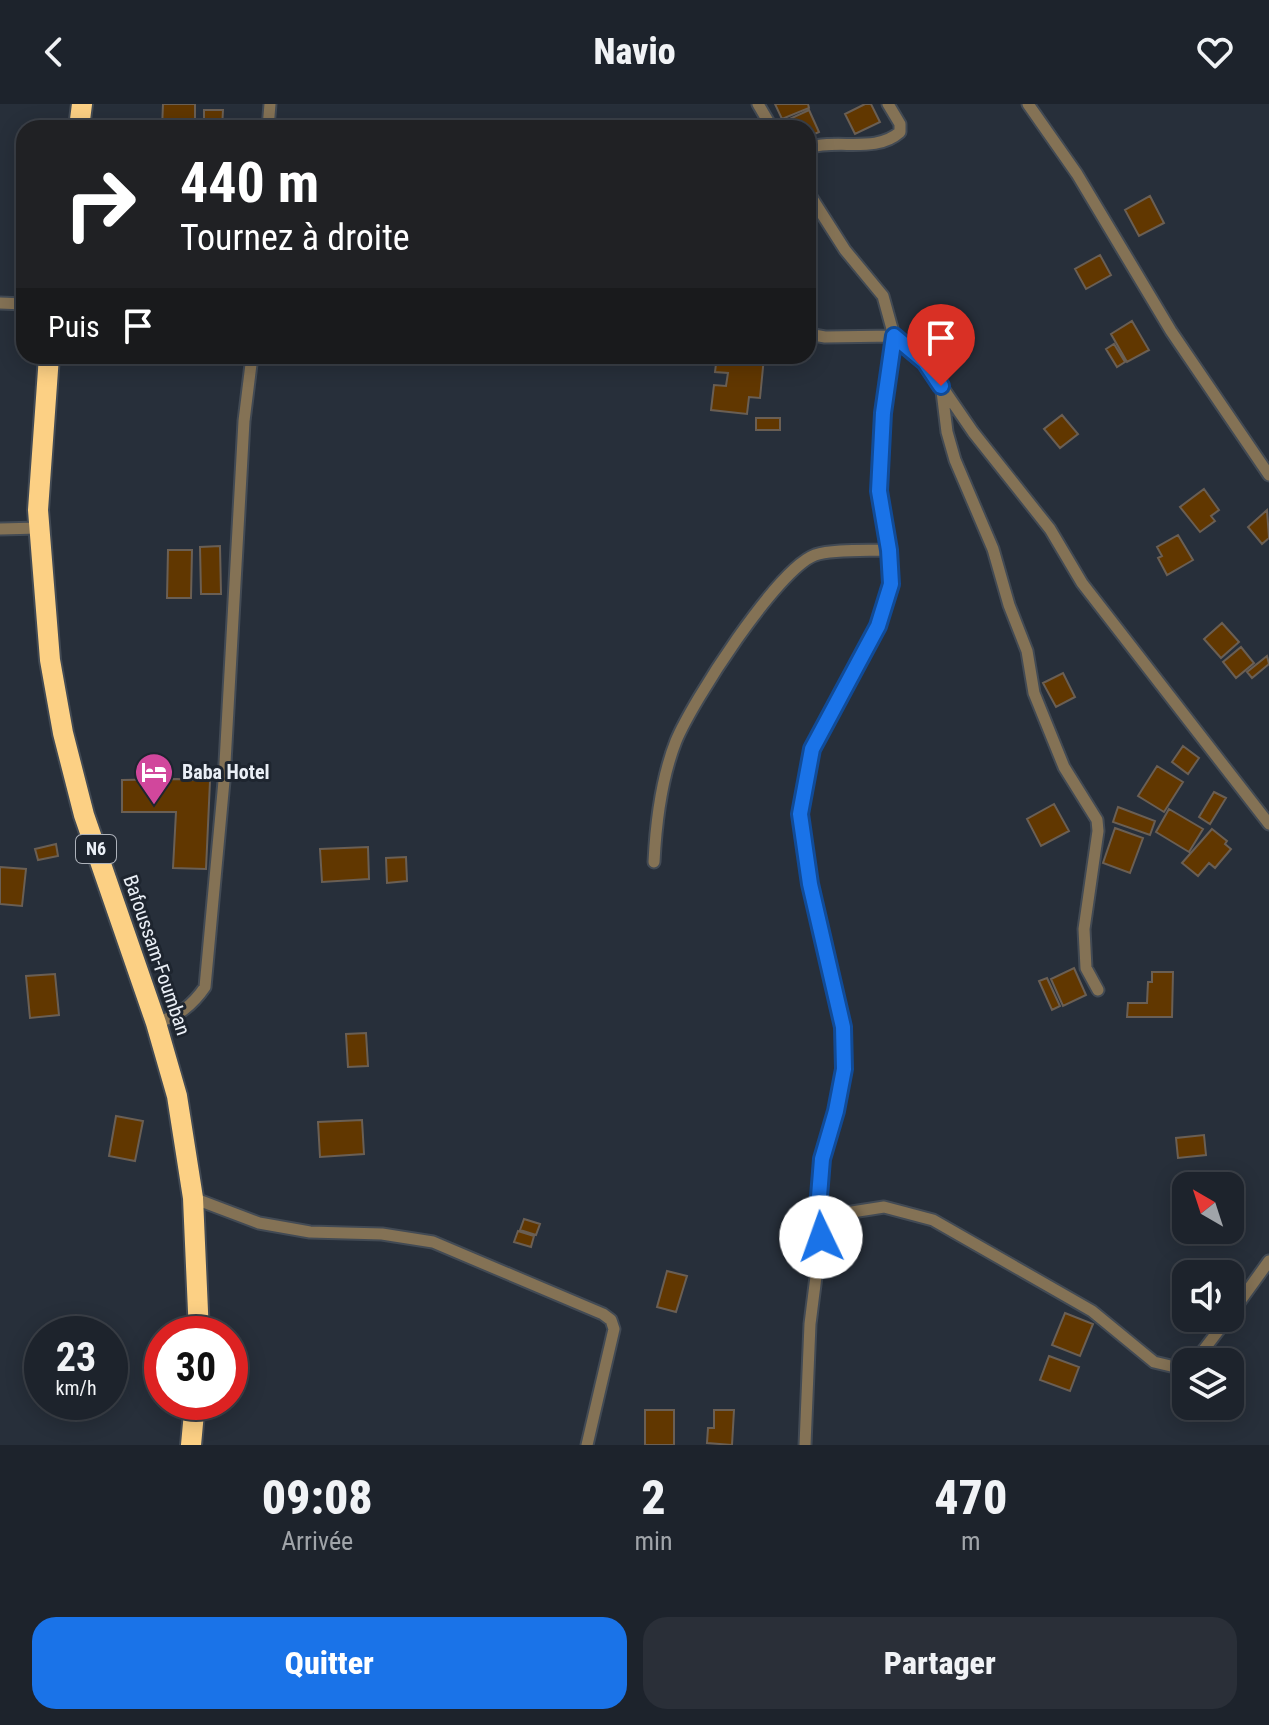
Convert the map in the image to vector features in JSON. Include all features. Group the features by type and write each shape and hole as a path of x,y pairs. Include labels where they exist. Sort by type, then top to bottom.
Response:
{"highway":[{"name":"Bafoussam-Foumban","path":"48,364 41,442 39,528 50,660 63,733 84,815 156,1023 177,1096 193,1198 198,1316"},
{"path":"191,1445 193,1420"}],"street":[{"path":"816,146 879,144 893,138 900,132 900,124 888,104"},
{"path":"1028,104 1077,174 1171,331 1269,475"},
{"path":"805,1445 810,1324 821,1237 818,1209 822,1159 844,1069 843,1027 808,872 800,814 812,749 887,605 891,584 889,550 879,491 883,413 894,336 883,296 845,250 816,205"},
{"path":"816,335 894,336 925,362 973,432 1050,529 1082,583 1269,824"},
{"path":"156,1023 193,1005 205,987 224,781 244,421 251,364"},
{"path":"941,386 947,432 955,460 993,549 1009,605 1027,651 1034,693 1064,767 1097,820 1084,929 1086,968 1098,990"},
{"path":"0,529 39,528"},
{"path":"654,862 656,814 676,741 697,700 743,629 800,565 816,555 889,550"},
{"path":"193,1198 259,1223 310,1232 382,1234 433,1242 603,1314 611,1320 614,1329 587,1445"},
{"path":"821,1237 831,1223 852,1212 884,1207 933,1220 1092,1311 1154,1362 1172,1366"},
{"path":"1244,1295 1269,1261"}],"building":[{"path":"163,104 195,104 195,120 162,120"},
{"path":"775,104 808,104 809,108 782,119"},
{"path":"871,104 880,122 855,134 845,114"},
{"path":"204,110 223,110 222,120 204,120"},
{"path":"809,110 814,120 787,120"},
{"path":"1150,196 1164,223 1139,236 1125,210"},
{"path":"1100,255 1111,275 1086,289 1075,269"},
{"path":"1132,321 1149,350 1127,362 1111,334"},
{"path":"1114,344 1125,362 1117,367 1106,349"},
{"path":"716,364 763,364 760,398 749,397 747,414 711,410 714,385 726,386 728,373 715,372"},
{"path":"1062,415 1078,434 1060,448 1044,429"},
{"path":"756,418 780,418 780,430 756,430"},
{"path":"1204,489 1219,510 1211,516 1215,521 1200,532 1180,507"},
{"path":"1267,510 1269,538 1262,544 1248,527"},
{"path":"1178,535 1193,560 1167,575 1158,558 1162,556 1157,547"},
{"path":"220,546 221,594 201,594 200,547"},
{"path":"168,550 192,550 191,598 167,598"},
{"path":"1222,623 1239,642 1221,658 1204,639"},
{"path":"1241,647 1254,663 1236,678 1223,662"},
{"path":"1267,656 1269,664 1252,678 1247,672"},
{"path":"1063,673 1075,697 1056,707 1043,683"},
{"path":"1183,746 1199,758 1188,774 1172,762"},
{"path":"1157,766 1183,782 1164,812 1138,796"},
{"path":"122,780 210,781 206,869 173,868 176,812 122,812"},
{"path":"1214,792 1226,798 1210,824 1199,817"},
{"path":"1054,804 1069,831 1041,846 1027,819"},
{"path":"1118,807 1155,821 1150,835 1113,822"},
{"path":"1169,809 1203,829 1189,852 1156,832"},
{"path":"1115,828 1143,838 1130,873 1103,863"},
{"path":"1212,829 1227,841 1225,844 1231,849 1215,868 1209,863 1198,876 1182,863"},
{"path":"56,844 58,856 38,860 35,849"},
{"path":"368,847 369,879 322,882 320,849"},
{"path":"406,857 407,881 387,883 386,858"},
{"path":"0,867 26,869 22,906 0,904"},
{"path":"1074,968 1086,995 1063,1006 1051,979"},
{"path":"1152,972 1173,972 1172,1017 1127,1017 1128,1003 1147,1003"},
{"path":"55,974 59,1015 30,1018 26,976"},
{"path":"1047,978 1060,1006 1052,1010 1039,981"},
{"path":"366,1033 368,1066 348,1067 346,1034"},
{"path":"116,1116 143,1121 135,1161 109,1156"},
{"path":"362,1120 364,1154 320,1157 318,1122"},
{"path":"1204,1135 1206,1155 1178,1158 1176,1138"},
{"path":"524,1219 540,1224 536,1235 520,1230"},
{"path":"518,1231 534,1236 531,1247 514,1242"},
{"path":"667,1271 687,1276 676,1312 657,1307"},
{"path":"1065,1313 1093,1324 1080,1356 1052,1345"},
{"path":"1049,1356 1079,1367 1070,1391 1040,1380"},
{"path":"645,1410 674,1410 674,1445 645,1445"},
{"path":"714,1410 734,1410 732,1445 707,1443 708,1428 714,1428"}],"place":[{"name":"Baba Hotel","path":"154,806"}],"route":[{"path":"821,1237 818,1209 822,1159 844,1069 843,1027 805,861 800,814 802,793 812,749 887,605 891,584 889,550 879,491 883,413 894,336 925,362 941,386"}]}
